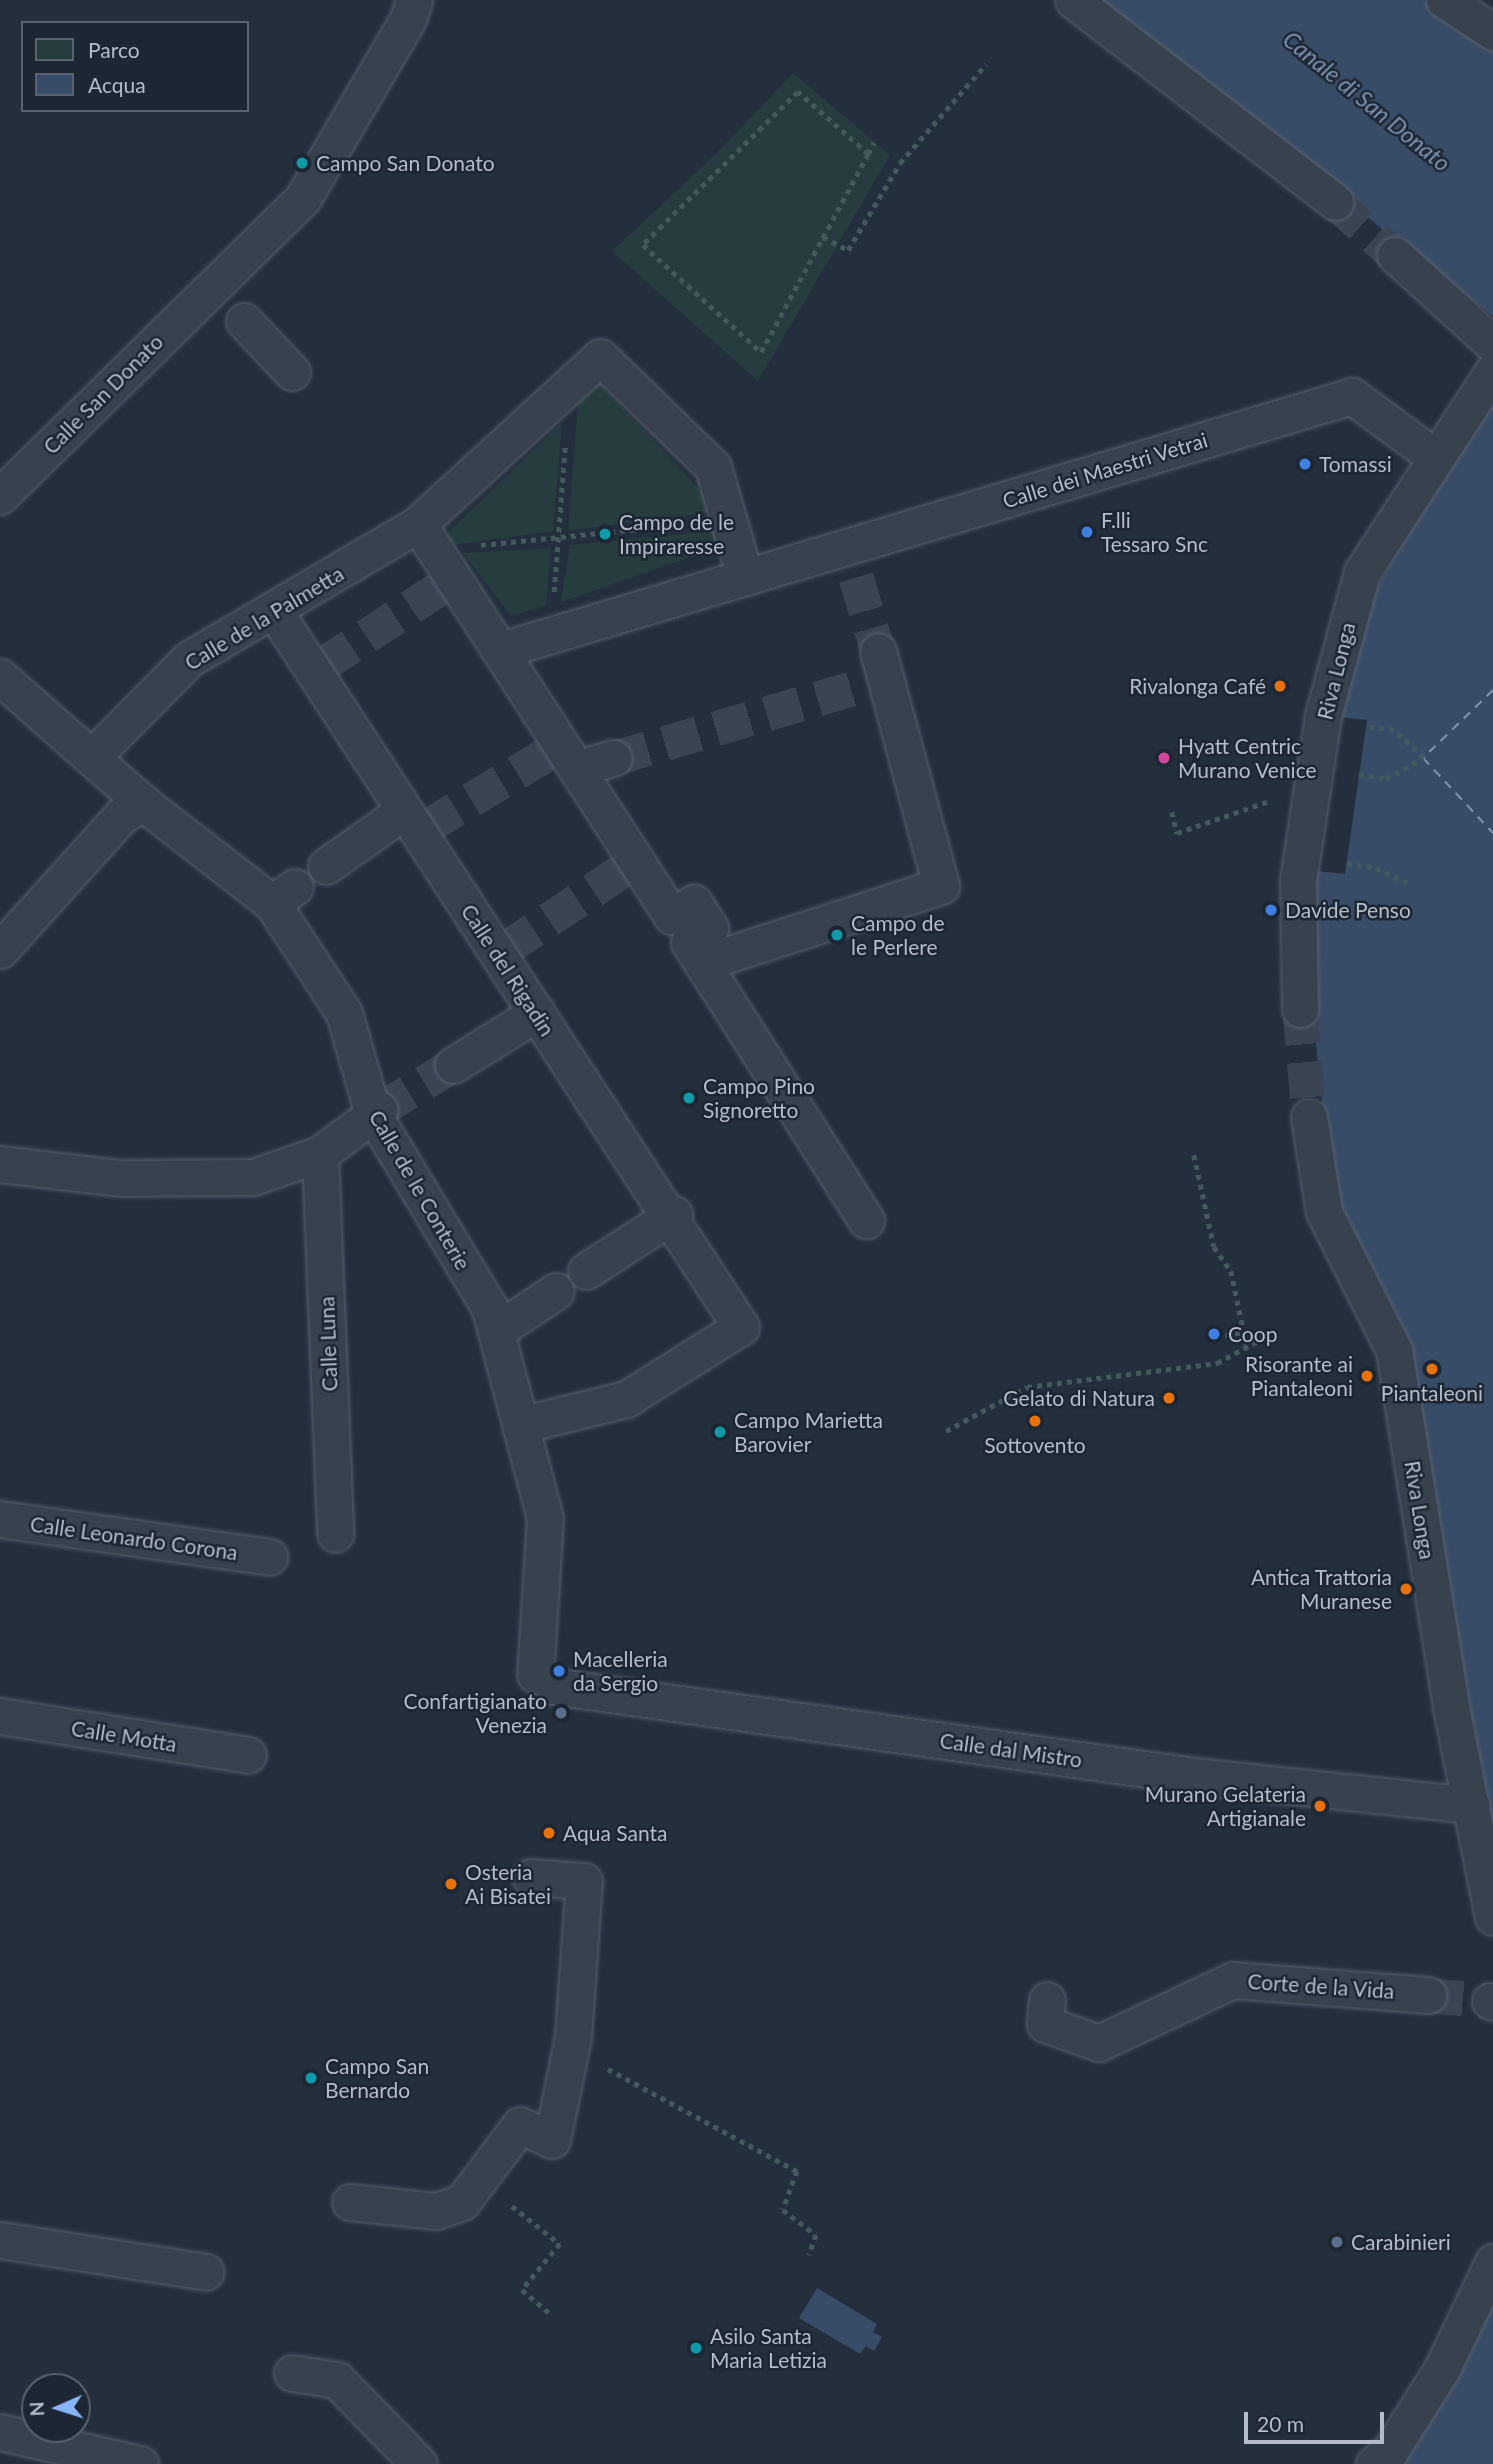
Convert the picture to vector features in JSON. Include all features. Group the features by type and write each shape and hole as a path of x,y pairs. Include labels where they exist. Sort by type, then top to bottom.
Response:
{"street":[{"name":"Calle San Donato","path":"0,496 303,198 408,19 414,0"},
{"path":"1073,0 1335,202"},
{"path":"1444,0 1493,32"},
{"path":"1395,255 1493,344"},
{"path":"244,321 292,372"},
{"name":"Calle de la Palmetta","path":"92,757 189,659 275,612 426,536 600,357 713,467 729,520"},
{"name":"Riva Longa","path":"1300,1009 1298,880 1323,716 1362,572 1493,371"},
{"name":"Calle dei Maestri Vetrai","path":"501,650 751,575 853,561 1352,396 1436,458"},
{"path":"729,520 751,575"},
{"path":"426,536 451,581 501,650 632,864 672,916 694,903 710,928 689,942 806,1136 866,1220"},
{"name":"Calle del Rigadin","path":"275,612 317,667 741,1327 626,1399 520,1425"},
{"path":"702,963 941,886 878,671"},
{"name":"Calle de le Conterie","path":"0,677 143,803 284,895 344,1013 376,1112 490,1309 545,1518 543,1680"},
{"path":"564,754 614,758"},
{"path":"0,950 121,816 143,803"},
{"path":"326,866 416,823"},
{"path":"453,1065 537,1013"},
{"path":"0,1164 121,1178 253,1177 320,1154 376,1112"},
{"name":"Riva Longa","path":"1309,1117 1324,1212 1394,1350 1471,1805 1493,1917"},
{"name":"Calle Luna","path":"320,1154 335,1534"},
{"path":"586,1271 672,1216"},
{"path":"496,1331 556,1291"},
{"name":"Calle Leonardo Corona","path":"0,1518 269,1558"},
{"name":"Calle dal Mistro","path":"543,1680 1195,1776 1471,1805"},
{"name":"Calle Motta","path":"0,1716 248,1755"},
{"path":"350,2202 436,2211 462,2202 520,2125 552,2140 571,2049 584,1881 530,1877"},
{"name":"Corte de la Vida","path":"1047,2000 1045,2024 1099,2043 1233,1980 1428,1995"},
{"path":"0,2240 206,2272"},
{"path":"1374,2464 1390,2451 1442,2369 1493,2262"},
{"path":"292,2373 337,2380 419,2464"},
{"path":"0,2432 140,2464"}],"path":[{"path":"823,237 848,250 900,163 986,64"},
{"path":"868,154 798,92 643,245 761,352 868,154 874,142"},
{"path":"551,635 571,384"},
{"path":"426,536 558,537 729,520"},
{"path":"1359,774 1386,779 1423,758 1394,730 1366,727"},
{"path":"1172,812 1177,833 1273,799"},
{"path":"1347,863 1377,868 1408,883"},
{"path":"1194,1155 1214,1247 1231,1271 1247,1347"},
{"path":"1225,1335 1244,1332"},
{"path":"946,1431 1027,1387 1217,1363 1265,1337"},
{"path":"571,2049 797,2171 783,2210 816,2235 809,2255"},
{"path":"478,2180 560,2244 522,2290 549,2313"}],"green space":[{"path":"793,73 890,155 758,381 612,251 717,153"},
{"path":"597,380 720,511 568,531 578,402"},
{"path":"562,422 553,531 453,545 443,537"},
{"path":"725,530 726,545 561,602 570,545"},
{"path":"551,548 546,605 511,616 463,553"}],"water":[{"name":"Canale di San Donato","path":"1091,0 1423,0 1493,43 1493,316"},
{"path":"1493,404 1493,1853 1445,1610 1330,1179 1308,966 1317,871 1345,874 1367,720 1337,717 1362,616 1426,497"},
{"path":"817,2288 877,2324 873,2332 882,2337 874,2351 866,2346 860,2354 799,2318"},
{"path":"1493,2303 1493,2464 1393,2464 1468,2347"}],"ferry route":[{"path":"1493,690 1423,758 1493,833"}],"tunnel":[{"path":"1335,202 1395,255"},
{"path":"856,577 878,651"},
{"path":"322,665 446,584"},
{"path":"614,758 871,683"},
{"path":"426,827 553,750"},
{"path":"505,949 627,867"},
{"path":"1300,1009 1309,1117"},
{"path":"379,1110 453,1065"},
{"path":"1428,1995 1490,2001"}],"place":[{"name":"Campo San Donato","path":"302,163"},
{"name":"Tomassi","path":"1305,464"},
{"name":"F.lli Tessaro Snc","path":"1087,532"},
{"name":"Campo de le Impiraresse","path":"605,534"},
{"name":"Rivalonga Café","path":"1280,686"},
{"name":"Hyatt Centric Murano Venice","path":"1164,758"},
{"name":"Davide Penso","path":"1271,910"},
{"name":"Campo de le Perlere","path":"837,935"},
{"name":"Campo Pino Signoretto","path":"689,1098"},
{"name":"Coop","path":"1214,1334"},
{"name":"Piantaleoni","path":"1432,1369"},
{"name":"Risorante ai Piantaleoni","path":"1367,1376"},
{"name":"Gelato di Natura","path":"1169,1398"},
{"name":"Sottovento","path":"1035,1421"},
{"name":"Campo Marietta Barovier","path":"720,1432"},
{"name":"Antica Trattoria Muranese","path":"1406,1589"},
{"name":"Macelleria da Sergio","path":"559,1671"},
{"name":"Confartigianato Venezia","path":"561,1713"},
{"name":"Murano Gelateria Artigianale","path":"1320,1806"},
{"name":"Aqua Santa","path":"549,1833"},
{"name":"Osteria Ai Bisatei","path":"451,1884"},
{"name":"Campo San Bernardo","path":"311,2078"},
{"name":"Carabinieri","path":"1337,2242"},
{"name":"Asilo Santa Maria Letizia","path":"696,2348"}]}
